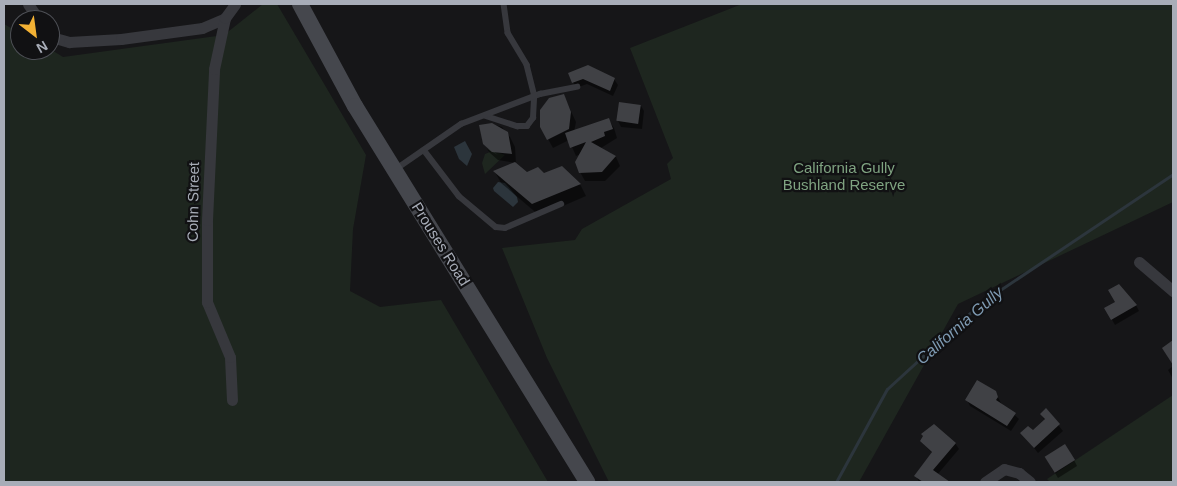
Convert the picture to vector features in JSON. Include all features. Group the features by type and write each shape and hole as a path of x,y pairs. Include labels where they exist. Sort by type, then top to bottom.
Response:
{"street":[{"name":"Cohn Street","path":"232,400 230,357 207,302 209,155 214,69 225,18 235,4"},
{"name":"Prouses Road","path":"300,4 329,62 587,482"},
{"path":"60,39 69,42 120,39 202,28 225,18"},
{"path":"1139,262 1173,291"},
{"path":"986,482 1004,469 1019,473 1030,482"}],"lane":[{"path":"481,116 527,126 533,118 534,96 527,65 508,33 504,4"},
{"path":"395,170 458,125 534,96 577,87"},
{"path":"424,150 462,199 496,227 505,228 561,204"}],"green space":[{"path":"263,4 277,4 366,155 353,229 350,291 380,307 441,300 548,482 4,482 4,24 10,27 10,60 60,60 60,55 63,57 224,35"},
{"name":"California Gully Bushland Reserve","path":"742,4 1173,4 1173,202 958,304 859,482 609,482 547,358 502,248 575,240 582,229 671,179 667,164 673,158 630,48"},
{"path":"488,149 505,155 485,174 482,163 485,154 490,152"},
{"path":"1173,395 1173,482 1050,482 1047,479"}],"shaded area":[{"path":"465,141 472,154 467,166 459,159 454,147"},
{"path":"498,182 505,183 517,197 518,202 513,207 494,191 493,188"}],"building":[{"path":"588,65 615,78 610,91 583,79 572,83 568,73"},
{"path":"564,94 571,112 569,129 547,140 540,127 540,110 549,98"},
{"path":"619,102 641,105 638,124 616,121"},
{"path":"609,118 613,129 604,132 605,136 591,142 616,156 602,172 579,173 575,162 586,142 570,148 565,133"},
{"path":"492,123 508,132 512,154 492,152 483,144 479,125"},
{"path":"515,162 527,172 538,167 544,173 562,166 581,184 532,204 493,171"},
{"path":"1119,284 1137,305 1111,320 1104,308 1115,302 1108,290"},
{"path":"1173,340 1173,365 1162,348"},
{"path":"977,380 996,391 998,397 996,400 1016,413 1007,426 965,400"},
{"path":"1046,408 1060,424 1034,448 1020,433 1028,426 1033,430 1045,419 1040,414"},
{"path":"934,424 956,443 933,470 950,482 923,482 914,476 932,452 920,441 923,436 921,434"},
{"path":"1065,444 1075,460 1055,473 1045,457"}],"waterway":[{"name":"California Gully","path":"836,482 887,389 982,302 1173,174"}]}
